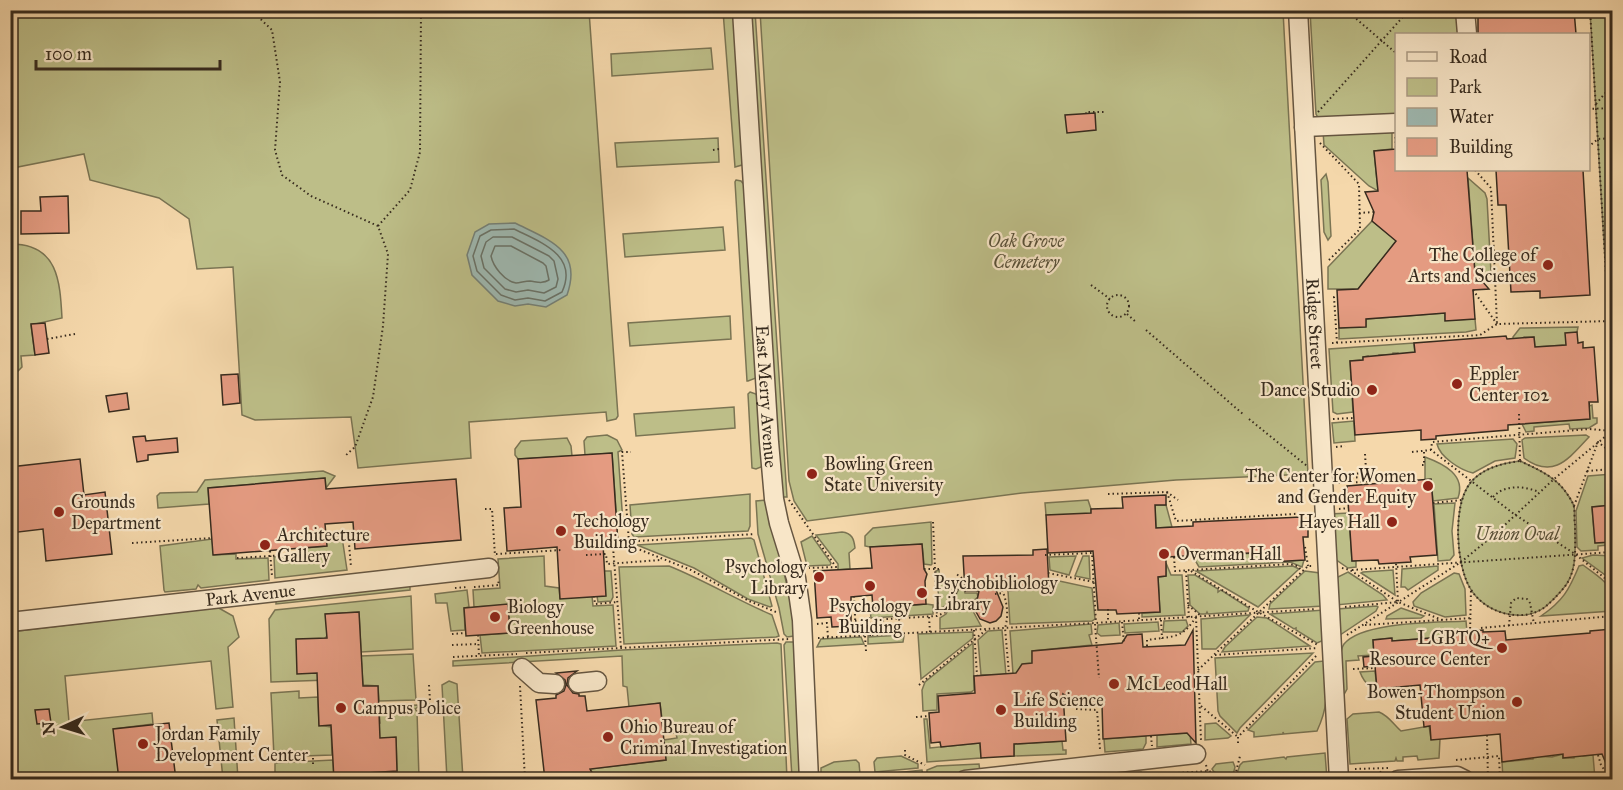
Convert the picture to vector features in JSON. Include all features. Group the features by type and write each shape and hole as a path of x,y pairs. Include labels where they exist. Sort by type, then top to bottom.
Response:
{"street":[{"name":"East Merry Avenue","path":"742,10 768,442 774,499 796,578 801,611 809,780"},
{"name":"Ridge Street","path":"1298,10 1310,121 1328,495 1330,608 1328,646 1335,709 1339,780"},
{"path":"1465,10 1467,33"},
{"path":"1310,121 1395,123"},
{"name":"Park Avenue","path":"10,622 492,561"},
{"path":"521,676 539,683 555,684"},
{"path":"578,682 597,681"},
{"path":"965,780 1201,753"},
{"path":"1398,780 1457,776 1465,780"}],"path":[{"path":"251,10 272,30 280,82 275,150 282,175 311,196 378,226 388,254 384,326 373,397 355,447 345,456"},
{"path":"378,226 410,190 420,152 422,10"},
{"path":"1346,10 1395,52"},
{"path":"1310,121 1409,10"},
{"path":"1238,743 1238,737 1328,646 1461,562 1612,430 1611,321 1605,259 1590,10"},
{"path":"1596,104 1612,85"},
{"path":"1590,109 1612,108"},
{"path":"1086,114 1106,111"},
{"path":"1590,145 1598,139 1612,138"},
{"path":"1320,143 1359,184 1360,229 1321,268"},
{"path":"713,150 718,149"},
{"path":"1476,171 1491,188 1497,324"},
{"path":"1359,213 1374,212"},
{"path":"1605,259 1612,268"},
{"path":"1090,285 1110,299"},
{"path":"1473,290 1497,324"},
{"path":"1110,299 1120,295 1127,299 1129,306 1127,314"},
{"path":"1337,297 1334,297 1337,343"},
{"path":"1608,299 1612,298"},
{"path":"1110,299 1107,309 1110,315 1117,318 1127,314"},
{"path":"1127,314 1137,323"},
{"path":"1326,344 1461,338 1480,335 1497,324 1611,321"},
{"path":"1146,330 1244,415"},
{"path":"47,339 75,334"},
{"path":"1519,414 1520,461"},
{"path":"1330,419 1354,418"},
{"path":"1249,419 1306,465"},
{"path":"1431,450 1432,442 1590,429 1612,430"},
{"path":"1598,442 1612,453"},
{"path":"1574,506 1565,490 1554,479 1520,461 1496,466 1472,481 1462,501 1459,530 1462,571 1471,590 1496,611 1509,615 1533,613 1544,608 1565,587 1572,574 1575,554 1574,506 1598,442"},
{"path":"1332,445 1345,447"},
{"path":"1412,452 1431,450 1514,514 1575,554 1612,584"},
{"path":"1422,465 1424,465 1424,451"},
{"path":"629,542 622,452 632,453"},
{"path":"1365,454 1367,485"},
{"path":"1587,471 1612,469"},
{"path":"1167,492 1176,521 1311,513 1328,495 1361,482 1361,477 1348,478 1348,474 1366,473"},
{"path":"1492,497 1503,489 1531,489 1539,492"},
{"path":"1108,494 1167,492 1178,500"},
{"path":"1328,495 1348,508"},
{"path":"790,500 836,567 806,568"},
{"path":"1433,502 1462,501"},
{"path":"933,522 937,569 937,616"},
{"path":"348,532 352,573"},
{"path":"586,549 613,547 621,542 755,534"},
{"path":"132,543 212,538"},
{"path":"621,542 691,570 741,597 776,612"},
{"path":"613,547 621,648"},
{"path":"1305,547 1308,566"},
{"path":"492,561 562,550"},
{"path":"270,551 273,582"},
{"path":"1080,552 1045,554 1092,553 1099,678"},
{"path":"1350,570 1612,552"},
{"path":"237,558 304,554"},
{"path":"586,555 606,554 607,564 663,560"},
{"path":"1174,557 1175,571 1290,564 1303,571"},
{"path":"1198,670 1308,566 1328,563 1350,570 1398,602 1443,620"},
{"path":"1396,563 1398,602"},
{"path":"924,569 937,569"},
{"path":"1186,571 1189,618"},
{"path":"1191,571 1258,612 1328,646"},
{"path":"855,621 937,616 946,612 964,579 955,573"},
{"path":"1048,573 1094,582"},
{"path":"1002,590 1006,599 1005,628 1009,674"},
{"path":"1470,633 1471,590"},
{"path":"995,594 1004,593"},
{"path":"594,596 595,604 617,602"},
{"path":"854,597 856,636"},
{"path":"1509,626 1511,603 1516,598 1527,599 1533,613 1534,624"},
{"path":"814,638 1189,618 1398,602"},
{"path":"854,605 868,604 870,636"},
{"path":"1188,605 1202,616"},
{"path":"1108,609 1108,622"},
{"path":"1139,613 1139,621"},
{"path":"929,616 930,632"},
{"path":"1481,628 1612,616"},
{"path":"1147,646 1147,640 1172,637 1187,630 1196,617"},
{"path":"1196,617 1201,753 1209,771 1210,780"},
{"path":"899,618 900,634"},
{"path":"1362,625 1471,618"},
{"path":"883,619 884,635"},
{"path":"1161,619 1162,638"},
{"path":"1122,622 1124,643"},
{"path":"814,624 827,623 828,638"},
{"path":"1470,628 1475,628"},
{"path":"919,685 987,629"},
{"path":"974,630 977,675"},
{"path":"452,634 466,633"},
{"path":"478,635 479,656"},
{"path":"865,636 866,651"},
{"path":"453,657 795,639"},
{"path":"452,645 479,644"},
{"path":"1215,655 1328,646"},
{"path":"1353,669 1375,668"},
{"path":"521,676 525,780"},
{"path":"429,685 431,716"},
{"path":"1192,692 1199,692"},
{"path":"1200,705 1238,737"},
{"path":"1076,709 1098,710 1100,755"},
{"path":"916,717 929,716"},
{"path":"1487,735 1488,780"},
{"path":"1151,736 1152,744"},
{"path":"905,750 905,755 925,765"},
{"path":"1598,755 1609,777"},
{"path":"1234,780 1240,756"},
{"path":"1499,756 1500,780"},
{"path":"313,758 313,767"},
{"path":"1375,780 1383,768"},
{"path":"1154,775 1209,771 1225,780"}],"green space":[{"path":"11,11 589,11 618,416 616,419 607,421 606,412 469,422 471,458 358,468 351,417 255,420 242,415 233,267 197,269 189,219 159,198 90,180 84,154 18,167 11,175"},
{"path":"723,11 736,11 746,158 742,165 735,167"},
{"path":"749,11 755,11 787,497 780,497"},
{"name":"Oak Grove Cemetery","path":"760,11 1283,11 1308,474 1176,480 1022,493 807,521 794,501 789,481"},
{"path":"1310,11 1457,11 1458,33 1395,33 1395,117 1321,123 1316,114"},
{"path":"1590,11 1612,11 1612,268 1605,259"},
{"path":"711,48 713,69 612,76 611,54"},
{"path":"1392,127 1392,149 1374,151 1378,191 1369,186 1324,145 1323,131"},
{"path":"718,138 719,162 617,167 615,143"},
{"path":"1326,174 1331,236 1328,240 1324,232 1321,180"},
{"path":"1468,178 1485,193 1487,199 1491,273 1485,279 1476,276 1475,273"},
{"path":"736,180 741,181 746,187 759,372 756,378 748,381 735,182"},
{"path":"1372,221 1397,241 1358,289 1328,289 1328,267"},
{"path":"723,227 725,250 625,257 623,234"},
{"path":"11,244 39,250 47,258 57,278 62,318 31,325 35,355 21,356 22,367 17,372 11,373"},
{"path":"1445,313 1445,320 1475,319 1476,330 1339,339 1339,328 1366,326 1366,319"},
{"path":"730,316 731,339 630,346 628,323"},
{"path":"1578,327 1577,332 1566,345 1535,347 1534,337 1524,337 1514,350 1513,337 1520,328"},
{"path":"1414,343 1415,356 1398,357 1398,353 1393,353 1393,357 1384,358 1384,355 1379,355 1379,359 1368,359 1368,356 1363,357 1363,360 1350,361 1353,412 1337,414 1333,412 1329,349"},
{"path":"750,392 756,394 759,399 764,461 761,467 756,469 752,468 748,394"},
{"path":"1592,405 1593,418 1597,418 1597,423 1589,428 1570,429 1569,424 1534,427 1534,431 1526,432 1522,424 1589,419 1589,406"},
{"path":"734,407 735,428 636,436 634,414"},
{"path":"1354,421 1355,441 1334,443 1332,423"},
{"path":"607,435 617,440 622,450 618,452 623,523 617,524 612,453 585,455 584,441 587,437"},
{"path":"1586,435 1589,437 1568,459 1552,467 1544,467 1524,458 1522,440 1525,438"},
{"path":"567,438 572,456 518,459 515,455 515,449 521,441"},
{"path":"1513,439 1517,444 1515,458 1495,461 1473,473 1451,462 1442,454 1437,444"},
{"path":"1425,457 1452,472 1459,483 1458,498 1433,501 1431,480 1425,480"},
{"name":"Union Oval","path":"1520,461 1539,470 1561,486 1574,509 1575,551 1571,576 1556,597 1545,607 1526,615 1504,613 1484,604 1476,597 1465,577 1458,535 1461,505 1471,482 1481,473 1494,467"},
{"path":"323,471 335,476 326,488 325,478 208,488 209,504 158,508 157,496 160,493 197,492 205,480"},
{"path":"1612,474 1612,505 1592,507 1595,543 1612,542 1612,549 1609,549 1608,545 1598,546 1598,550 1581,551 1577,547 1576,511 1588,476"},
{"path":"750,494 748,531 634,537 632,534 630,505"},
{"path":"767,500 787,584 794,636 787,637 784,634 758,534 756,501"},
{"path":"1088,500 1091,509 1092,535 1046,515 1045,503"},
{"path":"1455,503 1452,531 1454,555 1450,560 1438,561 1434,504"},
{"path":"1155,505 1166,505 1172,527 1156,528"},
{"path":"1349,513 1352,561 1356,561 1356,567 1348,568 1335,559 1329,514"},
{"path":"931,522 931,565 924,564 922,544 865,546 865,536 873,528"},
{"path":"842,532 852,537 855,548 849,553 850,569 838,570 838,564 816,535"},
{"path":"812,536 831,563 830,565 807,566 801,542"},
{"path":"342,537 347,570 275,578 274,557 305,555 305,548 326,546 328,538"},
{"path":"751,538 754,540 772,606 770,607 748,599 694,568 637,545"},
{"path":"212,539 214,555 236,554 236,559 268,558 269,580 201,588 198,585 196,589 165,592 160,546"},
{"path":"1271,552 1272,562 1304,560 1302,567 1290,562 1199,567 1192,555 1196,557"},
{"path":"1593,555 1612,556 1612,580 1582,558"},
{"path":"544,556 545,586 559,588 560,598 592,596 593,606 613,605 616,646 482,653 480,635 510,633 508,605 474,607 473,590 500,588 498,559"},
{"path":"1076,556 1069,575 1050,570 1049,557"},
{"path":"1083,556 1089,556 1090,579 1075,576"},
{"path":"1166,563 1171,575 1182,575 1185,615 1142,617 1142,613 1160,612 1158,577 1166,576"},
{"path":"1583,565 1602,579 1609,588 1612,611 1541,616 1560,600 1579,566"},
{"path":"669,566 772,615 779,636 624,644 619,567"},
{"path":"1293,566 1299,569 1258,607 1196,571"},
{"path":"1438,566 1438,570 1408,590 1401,587 1402,569"},
{"path":"939,570 940,580 959,579 946,605 940,609 936,571"},
{"path":"1393,570 1395,595 1361,573 1363,572"},
{"path":"604,571 611,571 613,597 611,601 598,602 597,596"},
{"path":"1305,571 1320,573 1324,606 1269,609 1270,604"},
{"path":"1348,572 1387,600 1336,605 1336,578"},
{"path":"1454,573 1459,574 1465,589 1466,615 1445,617 1414,606 1413,602 1421,593"},
{"path":"1188,575 1195,575 1218,589 1218,592 1221,590 1249,608 1248,611 1200,614 1190,605"},
{"path":"1050,579 1092,588 1095,619 1092,621 1010,624 1008,591 1050,588"},
{"path":"410,585 410,590 276,604 276,599"},
{"path":"961,585 965,593 977,593 978,597 973,601 973,611 981,626 940,629 940,618 946,614"},
{"path":"467,590 469,607 464,608 465,630 451,631 447,603 436,603 435,594"},
{"path":"411,596 413,649 361,652 359,612 326,614 328,680 271,682 269,619 275,610"},
{"path":"933,605 933,614 871,618 870,609"},
{"path":"1377,606 1376,611 1340,635 1337,609"},
{"path":"217,607 233,616 239,637 228,647 233,707 216,709 211,661 65,676 69,722 152,713 153,724 114,729 119,779 11,779 10,632"},
{"path":"1401,608 1424,616 1386,619 1387,616"},
{"path":"1324,610 1324,640 1317,643 1270,614"},
{"path":"1250,615 1216,649 1202,649 1201,619"},
{"path":"1257,617 1267,618 1310,646 1222,652"},
{"path":"1186,620 1188,626 1182,632 1163,632 1164,621"},
{"path":"1466,621 1467,632 1445,637 1373,640 1374,655 1358,656 1359,660 1346,661 1347,689 1341,700 1342,648 1354,636 1383,627"},
{"path":"1158,622 1159,631 1125,633 1124,624"},
{"path":"1119,623 1120,635 1101,636 1097,633 1098,625"},
{"path":"1091,624 1092,634 1089,635 1092,645 1032,651 1033,691 1013,674 1010,631"},
{"path":"1002,630 1006,675 981,675 978,640 988,631"},
{"path":"973,632 973,638 921,679 918,634"},
{"path":"904,636 903,642 868,644 868,637"},
{"path":"861,637 864,644 817,647 821,639"},
{"path":"786,642 794,642 800,779 792,778 784,645"},
{"path":"973,643 974,690 937,694 937,710 923,711 922,690 925,682"},
{"path":"781,644 787,779 602,780 601,777 595,777 590,769 666,760 664,740 677,738 676,733 664,734 660,703 629,707 627,687 623,686 622,656 453,666 453,661"},
{"path":"1313,653 1237,733 1220,716 1215,658"},
{"path":"413,654 416,700 379,701 378,686 363,685 361,656"},
{"path":"1324,661 1325,704 1317,731 1284,734 1283,732 1283,734 1254,737 1254,732 1248,730 1315,662"},
{"path":"1375,671 1377,689 1389,688 1388,692 1378,690 1371,686 1360,672"},
{"path":"449,681 457,684 463,779 447,779 442,685"},
{"path":"299,691 299,698 318,697 319,725 331,727 332,755 274,757 271,693"},
{"path":"417,705 415,709 417,711 419,779 368,779 367,774 369,773 397,771 396,738 367,739 366,724 380,723 379,707"},
{"path":"1379,712 1401,731 1429,726 1431,739 1440,739 1439,758 1418,760 1417,756 1403,757 1403,761 1397,761 1396,758 1395,761 1350,764 1347,719 1353,714"},
{"path":"234,718 238,779 223,779 217,720"},
{"path":"924,719 927,719 930,748 980,743 981,758 927,762"},
{"path":"1216,723 1231,736 1205,740 1205,724"},
{"path":"1190,733 1191,744 1157,747 1157,735"},
{"path":"1146,736 1143,749 1105,752 1104,739"},
{"path":"1062,741 1066,754 1014,756 1014,744"},
{"path":"1582,752 1583,756 1593,755 1595,779 1503,779 1502,762 1533,759 1533,756 1552,757 1563,754 1563,758 1574,758 1574,753"},
{"path":"1325,753 1327,779 1235,779 1243,762"},
{"path":"901,756 918,764 918,768 875,772 874,762 877,758"},
{"path":"333,760 334,779 275,779 275,763"},
{"path":"856,760 859,763 860,774 825,777 821,775 821,768 834,762"},
{"path":"1233,762 1235,767 1232,779 1212,769 1216,764"},
{"path":"979,764 980,772 927,777 927,770 937,766"},
{"path":"922,770 923,777 881,780 876,775"},
{"path":"1141,772 1141,777 1112,780 1074,779"}],"water":[{"path":"515,223 551,241 567,257 571,280 567,295 546,307 528,304 515,306 498,301 472,275 467,255 475,232 489,224"}],"building":[{"path":"1478,10 1574,10 1576,33 1478,33"},
{"path":"1095,113 1096,130 1067,133 1065,115"},
{"path":"1395,149 1395,171 1467,171 1475,273 1489,289 1473,290 1475,319 1445,321 1445,313 1366,319 1366,327 1339,328 1337,290 1358,289 1396,241 1372,221 1374,212 1365,192 1378,191 1374,151"},
{"path":"1496,171 1583,171 1590,295 1540,298 1540,291 1511,292 1506,205 1498,205"},
{"path":"68,196 69,233 21,234 21,211 41,211 40,197"},
{"path":"45,323 49,353 35,355 31,324"},
{"path":"1577,332 1578,343 1583,342 1583,348 1594,347 1598,402 1589,402 1590,419 1508,425 1508,430 1436,436 1436,439 1421,440 1421,430 1355,435 1350,361 1363,360 1363,357 1415,352 1414,343 1506,336 1507,339 1534,337 1535,347 1566,345 1565,333"},
{"path":"238,374 240,403 223,405 221,375"},
{"path":"127,393 129,409 109,412 106,396"},
{"path":"145,436 146,441 177,438 178,452 148,455 148,460 137,462 133,437"},
{"name":"Techology Building","path":"612,453 618,543 603,544 606,596 560,599 557,547 507,551 504,508 521,507 518,459"},
{"name":"Grounds Department","path":"80,459 84,495 105,492 112,554 46,561 43,529 10,533 10,467"},
{"path":"325,478 326,489 456,479 461,540 355,549 353,522 325,524 327,546 213,555 208,488"},
{"name":"Hayes Hall","path":"1431,479 1437,555 1410,557 1411,562 1379,564 1378,560 1352,561 1347,486"},
{"name":"Overman Hall","path":"1166,495 1166,505 1155,505 1156,528 1193,526 1193,522 1301,517 1302,526 1308,526 1308,537 1303,537 1305,560 1271,562 1271,552 1166,557 1166,576 1158,577 1160,612 1117,614 1116,610 1098,610 1093,551 1048,553 1046,515 1091,513 1091,509 1123,508 1122,497"},
{"path":"1612,505 1612,542 1595,543 1592,507"},
{"name":"Psychology Building","path":"922,544 924,569 927,574 926,604 873,608 872,595 851,597 851,626 832,627 831,617 817,618 814,571 872,568 870,547"},
{"path":"1047,549 1049,587 996,590 1003,607 1001,616 990,623 980,619 975,610 979,591 965,591 963,556 1033,555 1033,550"},
{"name":"Biology Greenhouse","path":"508,604 510,633 466,636 464,608"},
{"path":"359,612 363,686 378,686 380,738 396,737 397,771 367,773 368,780 334,780 331,725 319,726 317,673 297,674 296,639 327,638 325,614"},
{"name":"Bowen-Thompson Student Union","path":"1612,629 1612,778 1602,754 1563,758 1563,754 1502,762 1500,734 1431,740 1430,726 1424,727 1420,685 1377,689 1375,666 1364,667 1363,657 1374,656 1373,640 1445,637 1445,633 1483,630 1483,632 1505,631 1506,640"},
{"path":"1193,630 1196,743 1187,733 1103,739 1102,704 1080,705 1063,694 1066,741 1014,744 1014,756 981,758 980,743 941,747 940,742 931,743 929,713 939,712 938,696 975,693 974,676 1016,673 1022,664 1032,663 1032,651 1122,643 1127,635 1142,634 1143,647 1185,645"},
{"name":"Ohio Bureau of Criminal Investigation","path":"577,671 568,678 567,685 573,693 585,696 587,711 660,703 666,760 590,769 596,780 545,780 536,700 556,698 556,695 564,691 565,680 556,673"},
{"path":"49,709 51,723 37,724 35,710"},
{"name":"Jordan Family Development Center","path":"169,723 176,780 119,780 113,729"}],"place":[{"name":"The College of Arts and Sciences","path":"1548,265"},
{"name":"Eppler Center 102","path":"1457,384"},
{"name":"Dance Studio","path":"1372,390"},
{"name":"Bowling Green State University","path":"812,474"},
{"name":"The Center for Women and Gender Equity","path":"1428,486"},
{"name":"Grounds Department","path":"59,512"},
{"name":"Hayes Hall","path":"1392,522"},
{"name":"Techology Building","path":"561,531"},
{"name":"Architecture Gallery","path":"265,545"},
{"name":"Overman Hall","path":"1164,554"},
{"name":"Psychology Library","path":"819,577"},
{"name":"Psychology Building","path":"870,586"},
{"name":"Psychobibliology Library","path":"922,593"},
{"name":"Biology Greenhouse","path":"495,617"},
{"name":"LGBTQ+ Resource Center","path":"1502,648"},
{"name":"McLeod Hall","path":"1114,684"},
{"name":"Bowen-Thompson Student Union","path":"1517,702"},
{"name":"Campus Police","path":"341,708"},
{"name":"Life Science Building","path":"1001,710"},
{"name":"Ohio Bureau of Criminal Investigation","path":"608,737"},
{"name":"Jordan Family Development Center","path":"143,744"}]}
